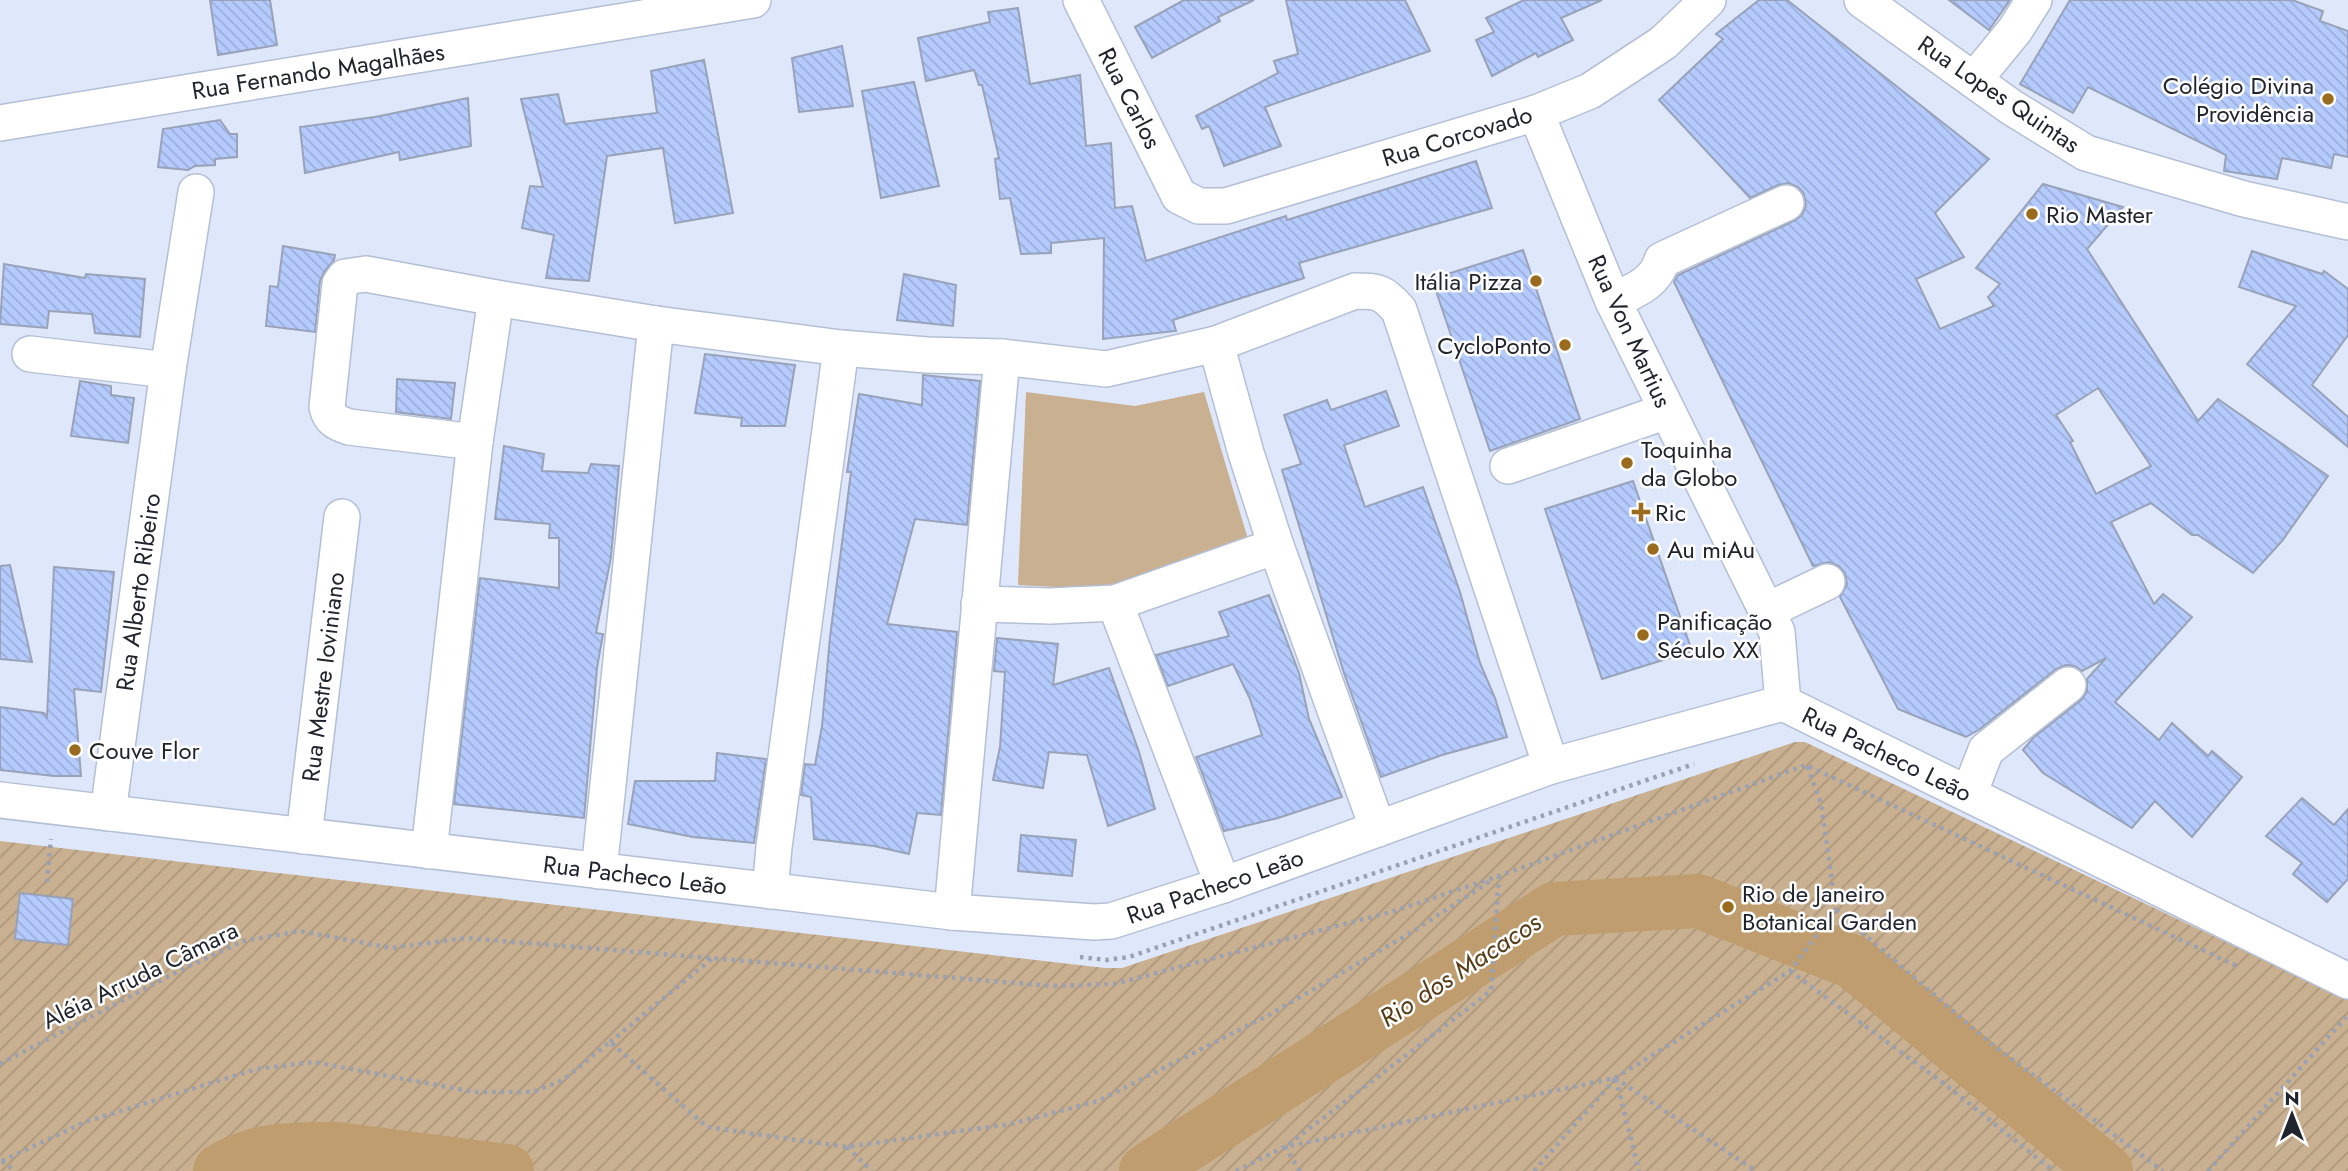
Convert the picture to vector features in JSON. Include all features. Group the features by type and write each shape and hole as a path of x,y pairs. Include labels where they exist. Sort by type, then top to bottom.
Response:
{"street":[{"name":"Rua Fernando Magalhães","path":"0,123 613,12 753,0"},
{"name":"Rua Carlos","path":"1081,0 1179,196"},
{"name":"Rua Corcovado","path":"1179,196 1199,206 1226,206 1536,113 1590,91 1663,43 1708,0"},
{"name":"Rua Lopes Quintas","path":"1862,0 2011,107 2086,153 2244,199 2348,222"},
{"path":"1974,80 2015,30 2034,0"},
{"name":"Rua Von Martius","path":"1536,113 1613,300 1777,632 1783,703"},
{"name":"Rua Alberto Ribeiro","path":"108,813 168,370 196,192"},
{"path":"1613,300 1642,287 1658,273 1662,261 1786,203"},
{"path":"475,442 349,427 337,423 329,415 327,407 340,284 345,277 366,274 496,299 656,324 841,348 927,355 1002,357 1106,369 1216,344 1355,291 1376,291 1387,296 1399,310 1551,766"},
{"path":"429,851 475,442 496,299"},
{"path":"599,871 656,324"},
{"path":"1216,344 1246,453 1276,546 1378,829"},
{"path":"770,891 841,348"},
{"path":"30,354 168,370"},
{"path":"952,912 1002,357"},
{"path":"1508,466 1667,411"},
{"name":"Rua Mestre Ioviniano","path":"304,836 342,517"},
{"path":"979,604 1050,606 1115,603 1276,546"},
{"path":"1766,611 1826,582"},
{"path":"1115,603 1223,885"},
{"path":"1969,794 1986,750 2068,685"},
{"name":"Rua Pacheco Leão","path":"0,800 952,912 1094,922 1111,921 1223,885 1551,766 1783,703 1969,794 2341,996"}],"path":[{"path":"1806,765 1821,803 1836,910 1990,1043 2163,1171"},
{"path":"610,1042 707,1127 846,1147 1011,1124 1098,1101 1269,1015 1412,932 1499,876 1806,765 2246,970"},
{"path":"47,882 54,807"},
{"path":"1236,1171 1285,1147 1491,991 1499,876"},
{"name":"Aléia Arruda Câmara","path":"0,1064 185,968 243,941 299,932 391,948 466,937 1053,986 1114,984 1391,912 1499,876"},
{"path":"1534,1171 1615,1078 1790,971 1836,910"},
{"path":"15,1171 1,1160 85,1122 257,1069 314,1062 474,1092 533,1092 563,1080 714,957"},
{"path":"1790,971 1946,1084 2053,1171"},
{"path":"2208,1171 2347,1018 2341,996"},
{"path":"1285,1147 1615,1078 1756,1171"},
{"path":"1615,1078 1639,1171"},
{"path":"846,1147 872,1171"},
{"path":"1285,1147 1300,1171"}],"shaded area":[{"path":"1026,392 1135,406 1204,392 1250,546 1113,590 1018,585"},
{"name":"Rio de Janeiro Botanical Garden","path":"1795,742 1805,742 2348,1000 2348,1171 0,1171 0,841 1122,968"}],"building":[{"path":"210,0 270,0 277,45 218,55"},
{"path":"1184,0 1254,0 1218,17 1220,21 1152,58 1135,27"},
{"path":"1286,0 1405,0 1430,51 1265,107 1281,146 1224,166 1209,126 1202,129 1196,116 1278,73 1274,61 1298,54"},
{"path":"1524,0 1602,0 1561,18 1573,40 1538,57 1536,53 1492,76 1476,40 1494,32 1486,18"},
{"path":"1759,0 1787,0 1989,159 1935,213 1964,257 1916,279 1940,329 1994,306 1988,297 2000,284 1976,268 2043,184 2123,207 2087,249 2198,421 2218,399 2328,476 2282,541 2253,573 2198,535 2192,535 2151,503 2111,522 2154,604 2163,594 2192,617 2115,702 2159,740 2172,723 2208,756 2212,751 2242,777 2192,837 2155,801 2132,828 2043,773 2023,750 2033,738 2081,700 2087,692 2087,679 2106,658 2082,671 2075,666 2066,665 2056,669 1966,737 1898,709 1840,597 1847,584 1845,573 1839,566 1829,562 1813,566 1674,282 1678,275 1794,221 1802,215 1806,206 1804,194 1789,183 1750,198 1659,100 1723,39 1716,34","holes":["2098,388 2151,466 2096,494 2070,442 2073,441 2056,415"]},
{"path":"1949,0 2010,0 1989,30"},
{"path":"2070,0 2292,0 2323,11 2320,21 2348,31 2348,157 2334,154 2331,168 2282,158 2277,179 2224,171 2226,155 2088,87 2073,113 2020,84"},
{"path":"1018,8 1030,84 1080,75 1086,146 1111,143 1115,208 1132,206 1146,261 1286,216 1287,220 1476,161 1492,208 1299,263 1304,278 1173,320 1176,331 1103,339 1104,238 1051,243 1051,253 1021,254 1010,198 1000,199 995,159 999,158 982,85 979,85 974,70 926,81 918,38 990,22 988,12"},
{"path":"842,46 853,106 799,112 792,58"},
{"path":"704,60 733,213 675,223 663,148 607,156 589,281 546,278 554,235 522,228 530,186 543,187 521,99 558,94 565,124 657,113 651,71"},
{"path":"914,82 939,186 881,198 862,91"},
{"path":"468,98 471,146 400,160 399,152 305,173 300,127 375,117"},
{"path":"220,120 230,134 237,134 237,157 215,159 215,165 195,166 188,170 158,167 163,129"},
{"path":"283,246 335,255 320,281 315,332 266,326 270,286 278,287"},
{"path":"1523,250 1580,419 1490,451 1432,279"},
{"path":"2252,251 2322,274 2324,271 2348,289 2348,335 2312,385 2348,417 2348,447 2247,364 2296,306 2239,287"},
{"path":"4,264 85,278 86,274 145,279 140,337 95,333 92,314 49,311 47,328 0,324"},
{"path":"904,274 956,285 953,326 897,320"},
{"path":"705,354 795,365 785,426 741,426 742,418 695,413"},
{"path":"923,375 980,381 967,525 915,519 887,624 957,632 941,815 917,813 909,854 874,846 814,839 811,797 801,795 805,764 815,765 822,726 830,637 851,472 847,472 859,394 922,405"},
{"path":"397,379 455,383 451,419 396,412"},
{"path":"80,381 111,386 111,395 134,398 128,443 71,436"},
{"path":"1386,391 1399,426 1344,445 1365,507 1423,487 1507,737 1442,755 1381,777 1344,673 1282,470 1301,464 1284,415 1327,400 1331,410"},
{"path":"504,446 544,454 542,471 588,473 591,464 619,466 611,557 596,633 603,634 597,668 584,818 454,804 480,578 559,588 559,538 549,538 550,524 495,519"},
{"path":"1633,481 1692,651 1602,679 1545,509"},
{"path":"10,565 32,662 0,659 0,566"},
{"path":"54,567 114,572 101,692 74,689 81,776 0,770 0,707 44,713 47,717"},
{"path":"1269,595 1299,673 1309,719 1342,797 1278,818 1224,831 1196,757 1262,735 1250,699 1233,664 1168,686 1156,655 1229,636 1219,612"},
{"path":"997,638 1058,644 1053,685 1109,668 1139,752 1155,809 1108,826 1087,755 1049,752 1043,788 993,780 1000,747 1005,672 994,671"},
{"path":"717,753 766,759 754,843 693,837 628,824 635,781 715,781"},
{"path":"2302,798 2334,825 2348,809 2348,879 2327,902 2293,874 2302,863 2266,836"},
{"path":"1021,835 1076,840 1072,876 1018,871"},
{"path":"20,893 73,899 68,945 15,939"}],"waterway":[{"name":"Rio dos Macacos","path":"1146,1171 1554,909 1698,901 1853,962 2106,1171"},
{"name":"Rio dos Macacos","path":"220,1171 233,1163 276,1151 336,1149 507,1171"}],"place":[{"name":"Colégio Divina Providência","path":"2328,99"},
{"name":"Rio Master","path":"2032,214"},
{"name":"Itália Pizza","path":"1536,281"},
{"name":"CycloPonto","path":"1565,345"},
{"name":"Toquinha da Globo","path":"1627,463"},
{"name":"Ric","path":"1641,512"},
{"name":"Au miAu","path":"1653,549"},
{"name":"Panificação Século XX","path":"1643,635"},
{"name":"Couve Flor","path":"75,750"},
{"name":"Rio de Janeiro Botanical Garden","path":"1728,907"}]}
